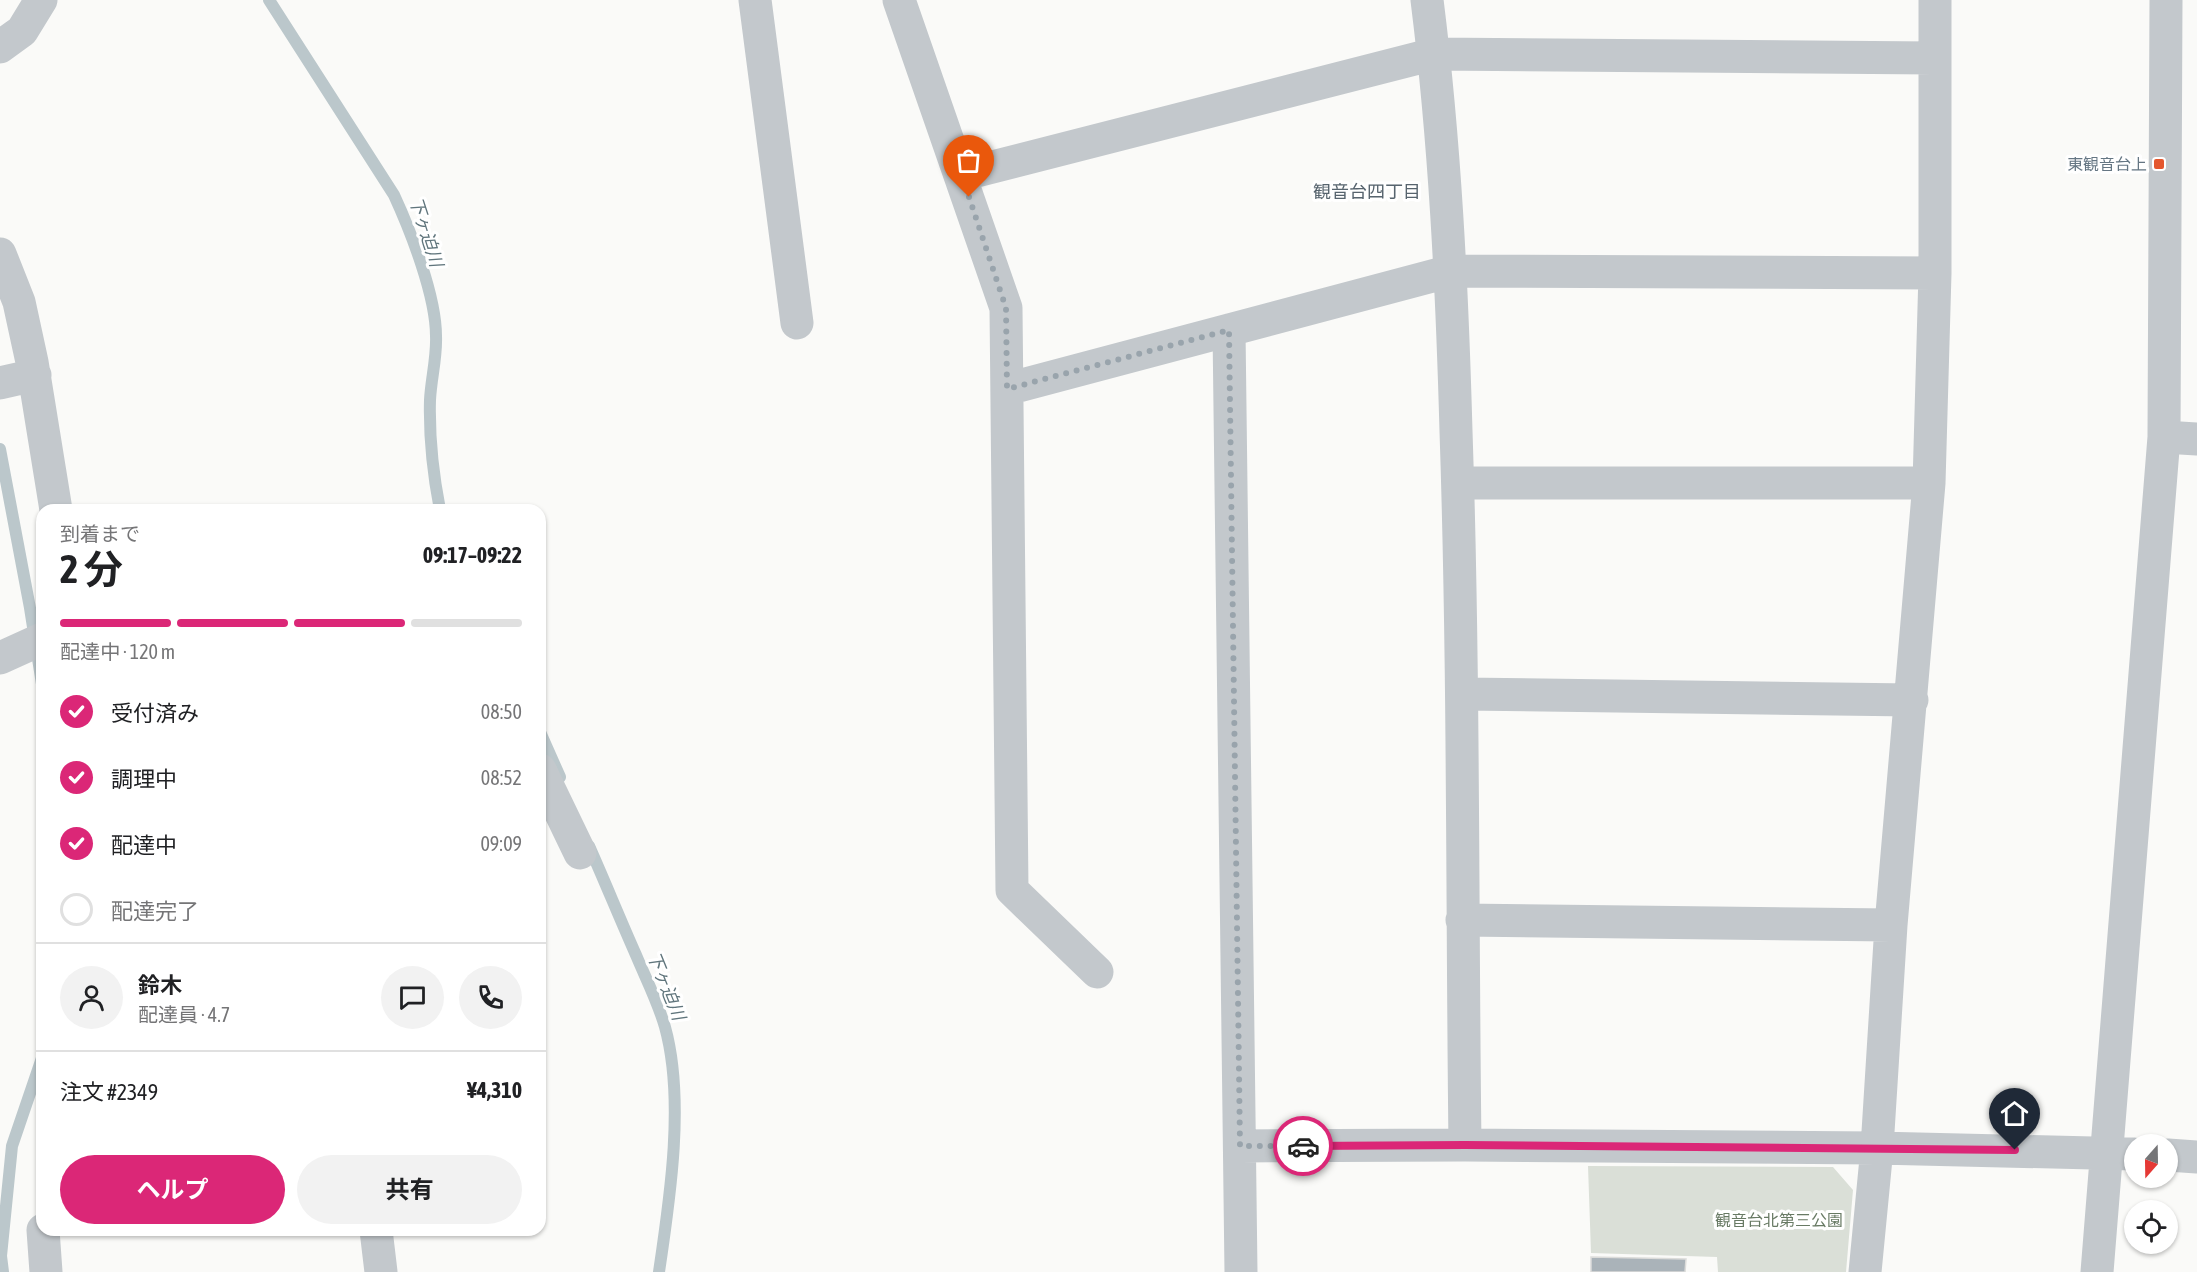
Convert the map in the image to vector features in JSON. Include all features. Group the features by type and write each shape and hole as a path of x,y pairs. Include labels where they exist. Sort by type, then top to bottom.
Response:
{"street":[{"path":"0,47 22,31 41,0"},
{"path":"755,0 797,323"},
{"path":"900,0 1006,308 1011,890 1097,972"},
{"path":"1427,0 1434,54 1451,271 1463,694 1462,920 1465,1145"},
{"path":"1865,1272 1877,1148 1892,925 1929,483 1935,273 1935,0"},
{"path":"2097,1272 2121,1153 2164,437 2166,0"},
{"path":"961,175 1434,54 1934,58"},
{"path":"0,254 19,302 34,375 55,504"},
{"path":"1007,389 1451,271 1935,273"},
{"path":"1229,330 1241,1272"},
{"path":"0,383 34,375"},
{"path":"2164,437 2197,439"},
{"path":"1458,483 1929,483"},
{"path":"0,658 36,642"},
{"path":"1463,694 1912,700"},
{"path":"546,782 580,853"},
{"path":"1462,920 1892,925"},
{"path":"1240,1146 1877,1148 2121,1153"},
{"path":"2178,1156 2197,1157"},
{"path":"43,1236 46,1272"},
{"path":"377,1236 381,1272"}],"green space":[{"name":"観音台北第三公園","path":"1588,1166 1833,1167 1853,1190 1846,1272 1718,1272 1717,1257 1591,1253"}],"building":[{"path":"1591,1257 1686,1259 1685,1272 1591,1272"}],"waterway":[{"name":"下ヶ迫川","path":"269,0 394,195 421,264 435,320 436,344 430,400 430,428 433,469 439,504"},
{"path":"0,449 36,646"},
{"name":"下ヶ迫川","path":"546,746 560,777"},
{"name":"下ヶ迫川","path":"589,846 659,1009 671,1055 674,1085 674,1149 659,1272"},
{"path":"3,1272 1,1256 12,1146 36,1076"}],"way so far":[{"path":"969,197 1006,308 1007,389 1229,330 1240,1146 1303,1146"}],"place":[{"name":"東観音台上","path":"2159,164"}],"district":[{"name":"観音台四丁目","path":"1367,192"}],"route":[{"path":"1303,1146 1465,1145 2015,1150"}]}
